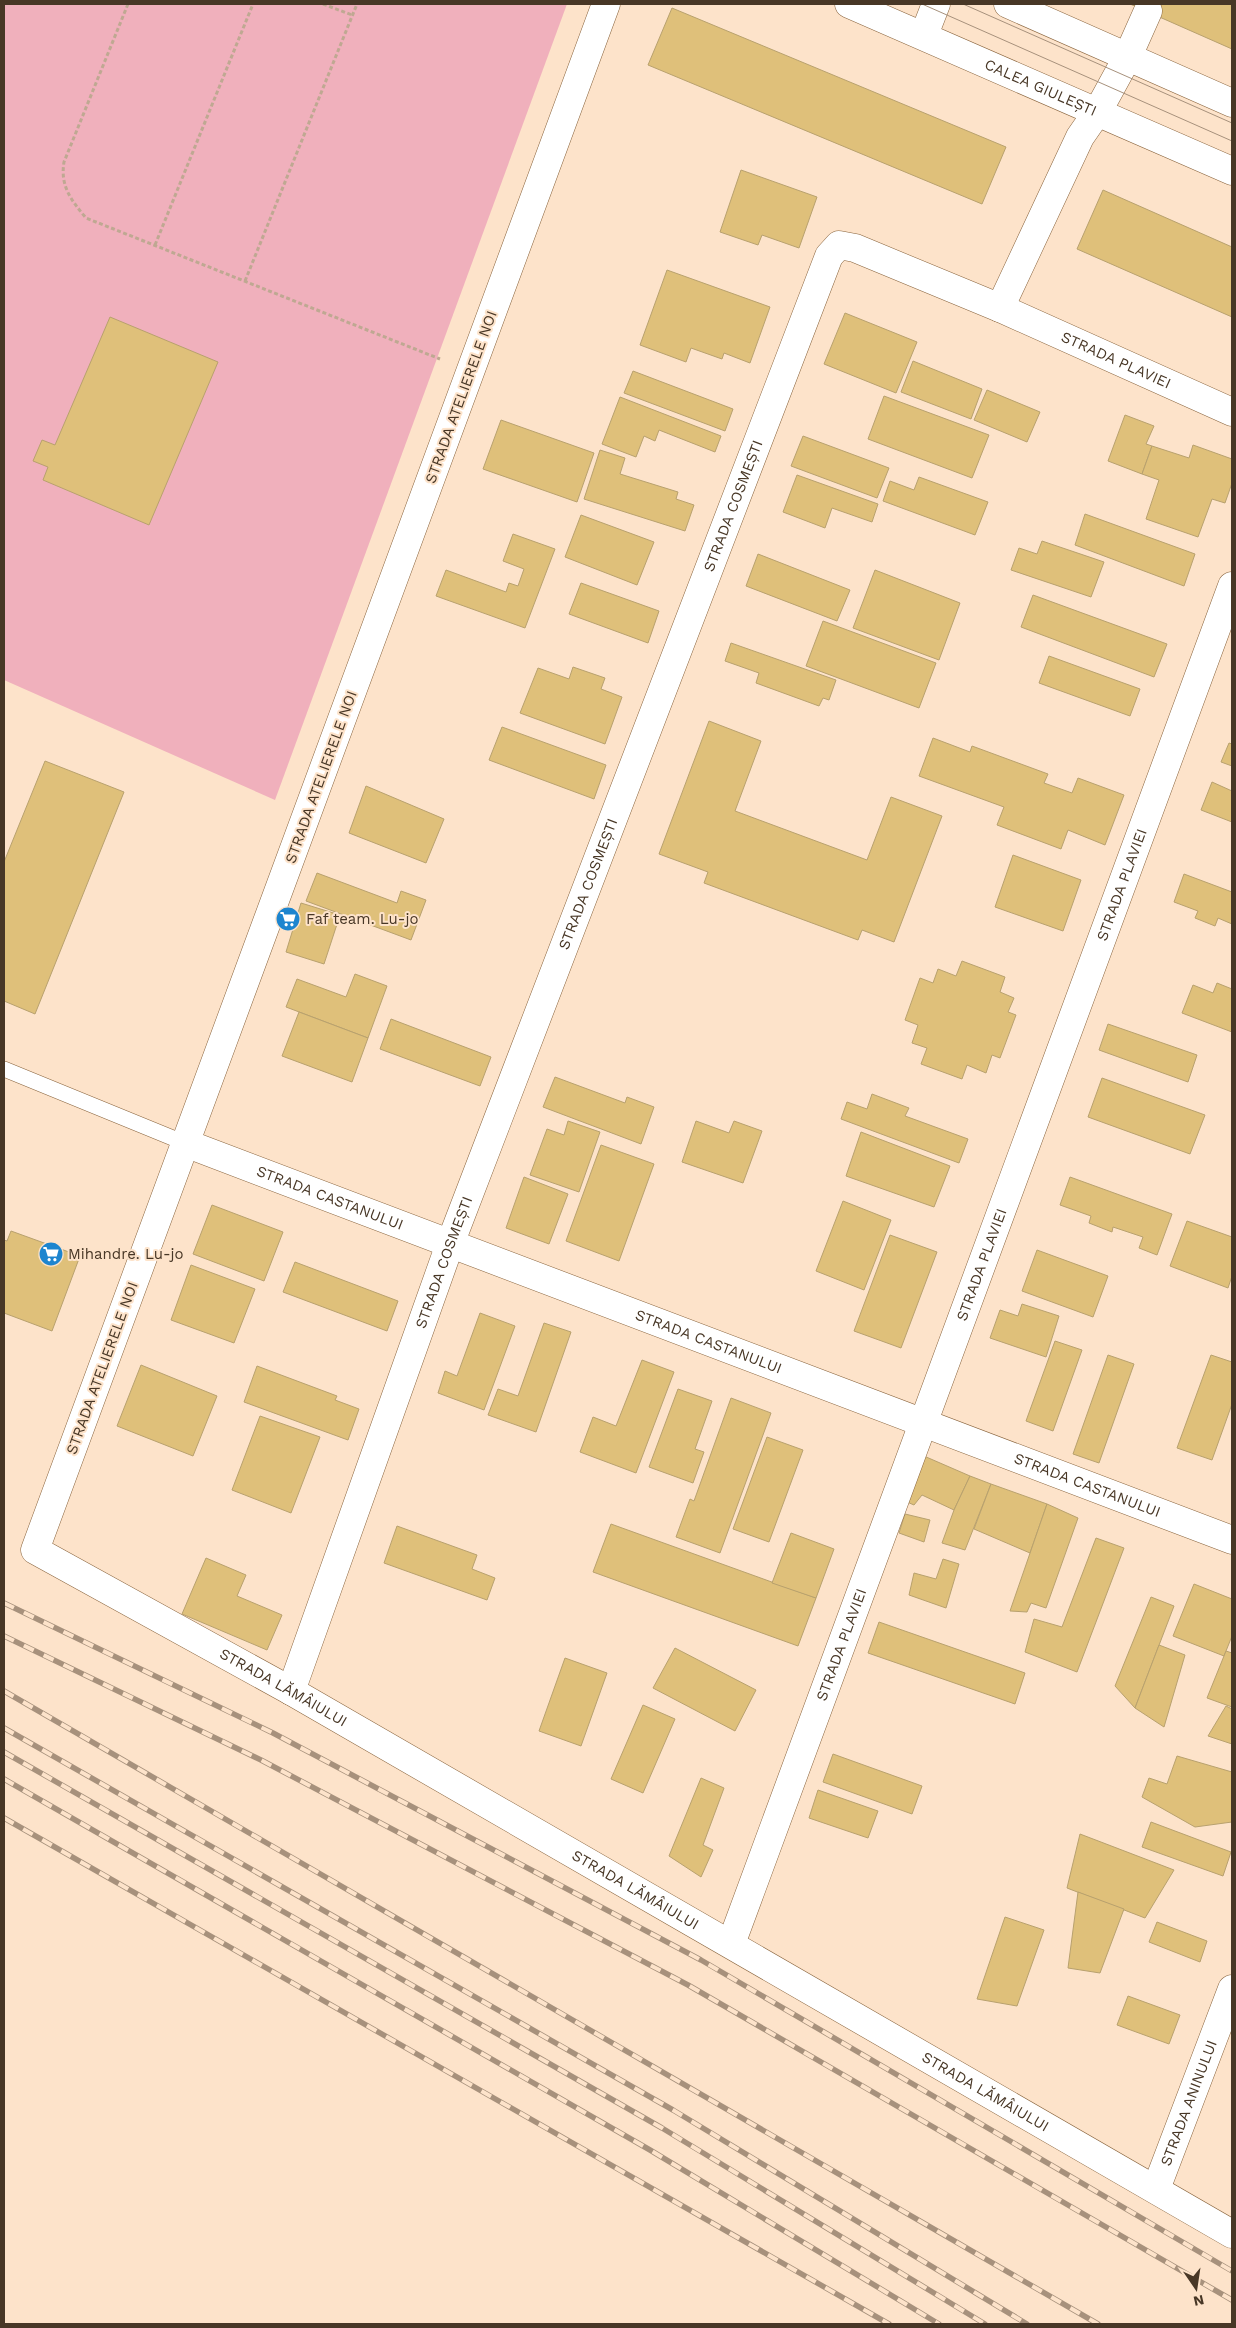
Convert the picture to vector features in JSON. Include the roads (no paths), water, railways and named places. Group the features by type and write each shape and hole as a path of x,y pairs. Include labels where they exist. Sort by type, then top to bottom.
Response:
{"street":[{"name":"STRADA ATELIERELE NOI","path":"35,1550 606,4"},
{"name":"CALEA GIULEȘTI","path":"849,4 1232,170"},
{"path":"924,35 936,4"},
{"path":"1008,4 1232,103"},
{"path":"1000,308 1080,138 1098,111 1128,56 1148,11"},
{"name":"STRADA COSMEȘTI","path":"291,1691 450,1244 829,256 839,245 855,248 1000,308"},
{"name":"STRADA PLAVIEI","path":"1000,308 1232,412"},
{"name":"STRADA PLAVIEI","path":"731,1944 1232,586"},
{"name":"STRADA CASTANULUI","path":"185,1143 1232,1540"},
{"name":"STRADA LĂMÂIULUI","path":"35,1550 291,1691 1232,2234"},
{"name":"STRADA ANINULUI","path":"1156,2189 1232,1989"}],"lane":[{"path":"4,1069 185,1143"}],"tram line":[{"path":"922,4 1232,141"},
{"path":"963,4 1232,123"}],"railway":[{"path":"4,1603 273,1733 701,1960 1232,2271"},
{"path":"4,1636 261,1760 688,1985 1232,2300"},
{"path":"4,1691 1098,2324"},
{"path":"4,1728 673,2110 1027,2324"},
{"path":"4,1752 662,2128 985,2324"},
{"path":"4,1779 650,2150 939,2324"},
{"path":"4,1818 889,2324"}],"place":[{"name":"Faf team. Lu-jo","path":"288,919"},
{"name":"Mihandre. Lu-jo","path":"51,1254"}]}
